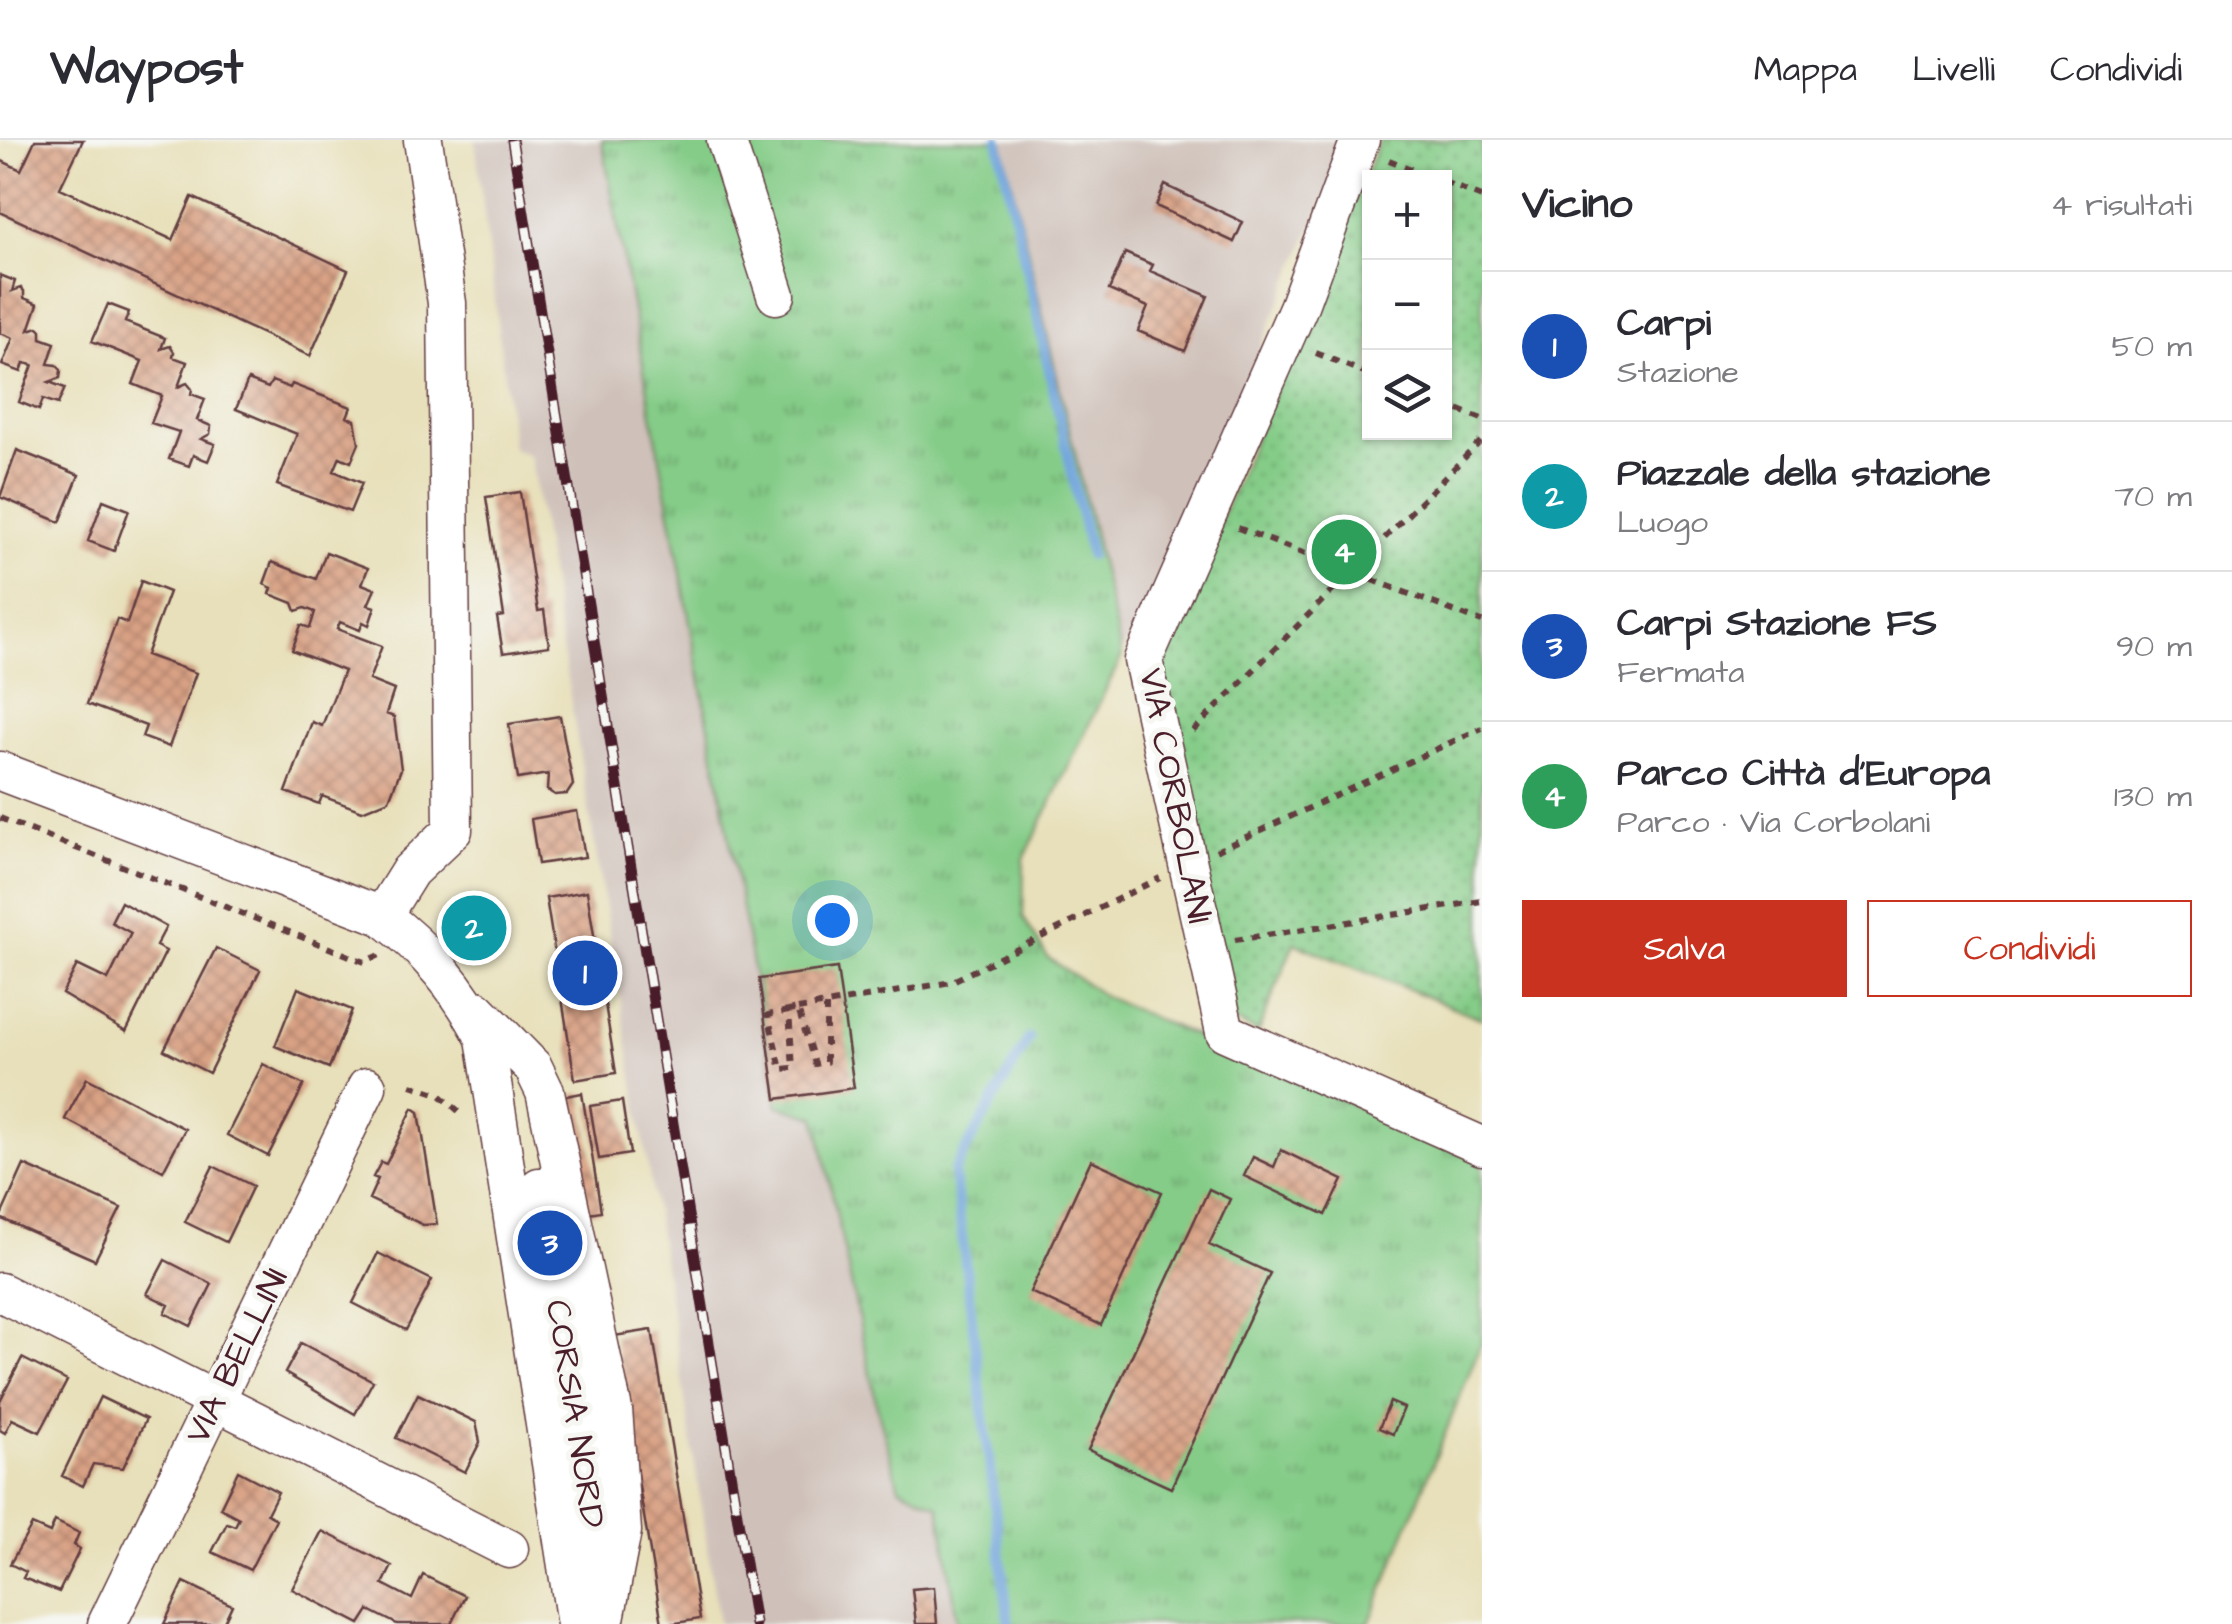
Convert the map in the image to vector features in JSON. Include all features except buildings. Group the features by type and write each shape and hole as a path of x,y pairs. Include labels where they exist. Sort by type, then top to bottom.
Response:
{"street":[{"path":"382,916 410,871 453,830 447,303 423,140"},
{"path":"726,140 776,295"},
{"name":"VIA CORBOLANI","path":"1372,149 1142,660 1225,1032 1482,1146"},
{"path":"0,771 382,916 414,940 464,998 533,1067 545,1092 612,1410 622,1531 604,1624"},
{"path":"464,998 485,1038 576,1624"},
{"name":"CORSIA NORD","path":"485,1038 516,1078 524,1102 594,1508 596,1551 585,1624"},
{"name":"VIA BELLINI","path":"107,1624 366,1087"},
{"path":"0,1292 509,1549"}],"path":[{"path":"1372,149 1417,170"},
{"path":"1452,185 1482,197"},
{"path":"1305,349 1362,371"},
{"path":"1452,407 1482,419"},
{"path":"1164,760 1482,440"},
{"path":"1227,524 1482,622"},
{"path":"793,1010 793,1068 781,1069 768,1015 793,1010 826,1004 951,982 1186,865 1482,728"},
{"path":"0,818 364,962 414,940"},
{"path":"1204,945 1482,901"},
{"path":"793,1010 815,1064 826,1062 826,1004"},
{"path":"412,1084 439,1094 466,1118"}],"shaded area":[{"path":"475,140 1349,140 1201,487 1024,859 1022,917 1047,957 1105,997 1482,1149 1482,1341 1369,1624 719,1624 668,1288 530,455 513,449"}],"green space":[{"path":"602,140 1002,140 1122,656 1024,859 1023,917 1047,957 1105,997 1482,1161 1482,1341 1369,1624 958,1624 939,1506 899,1487 878,1411 816,1117 778,1106"},
{"path":"1380,140 1482,140 1482,1019 1294,943 1258,1032 1229,1019 1157,671 1362,183 1362,440 1452,440 1452,170 1367,170"}],"waterway":[{"path":"998,140 1090,555"},
{"path":"1009,1624 954,1171 1029,1038"}],"railway":[{"path":"512,140 755,1624"}],"place":[{"name":"Parco Città d'Europa","path":"1344,552"},
{"name":"Piazzale della stazione","path":"474,928"},
{"name":"Carpi","path":"585,973"},
{"name":"Carpi Stazione FS","path":"550,1243"}]}
